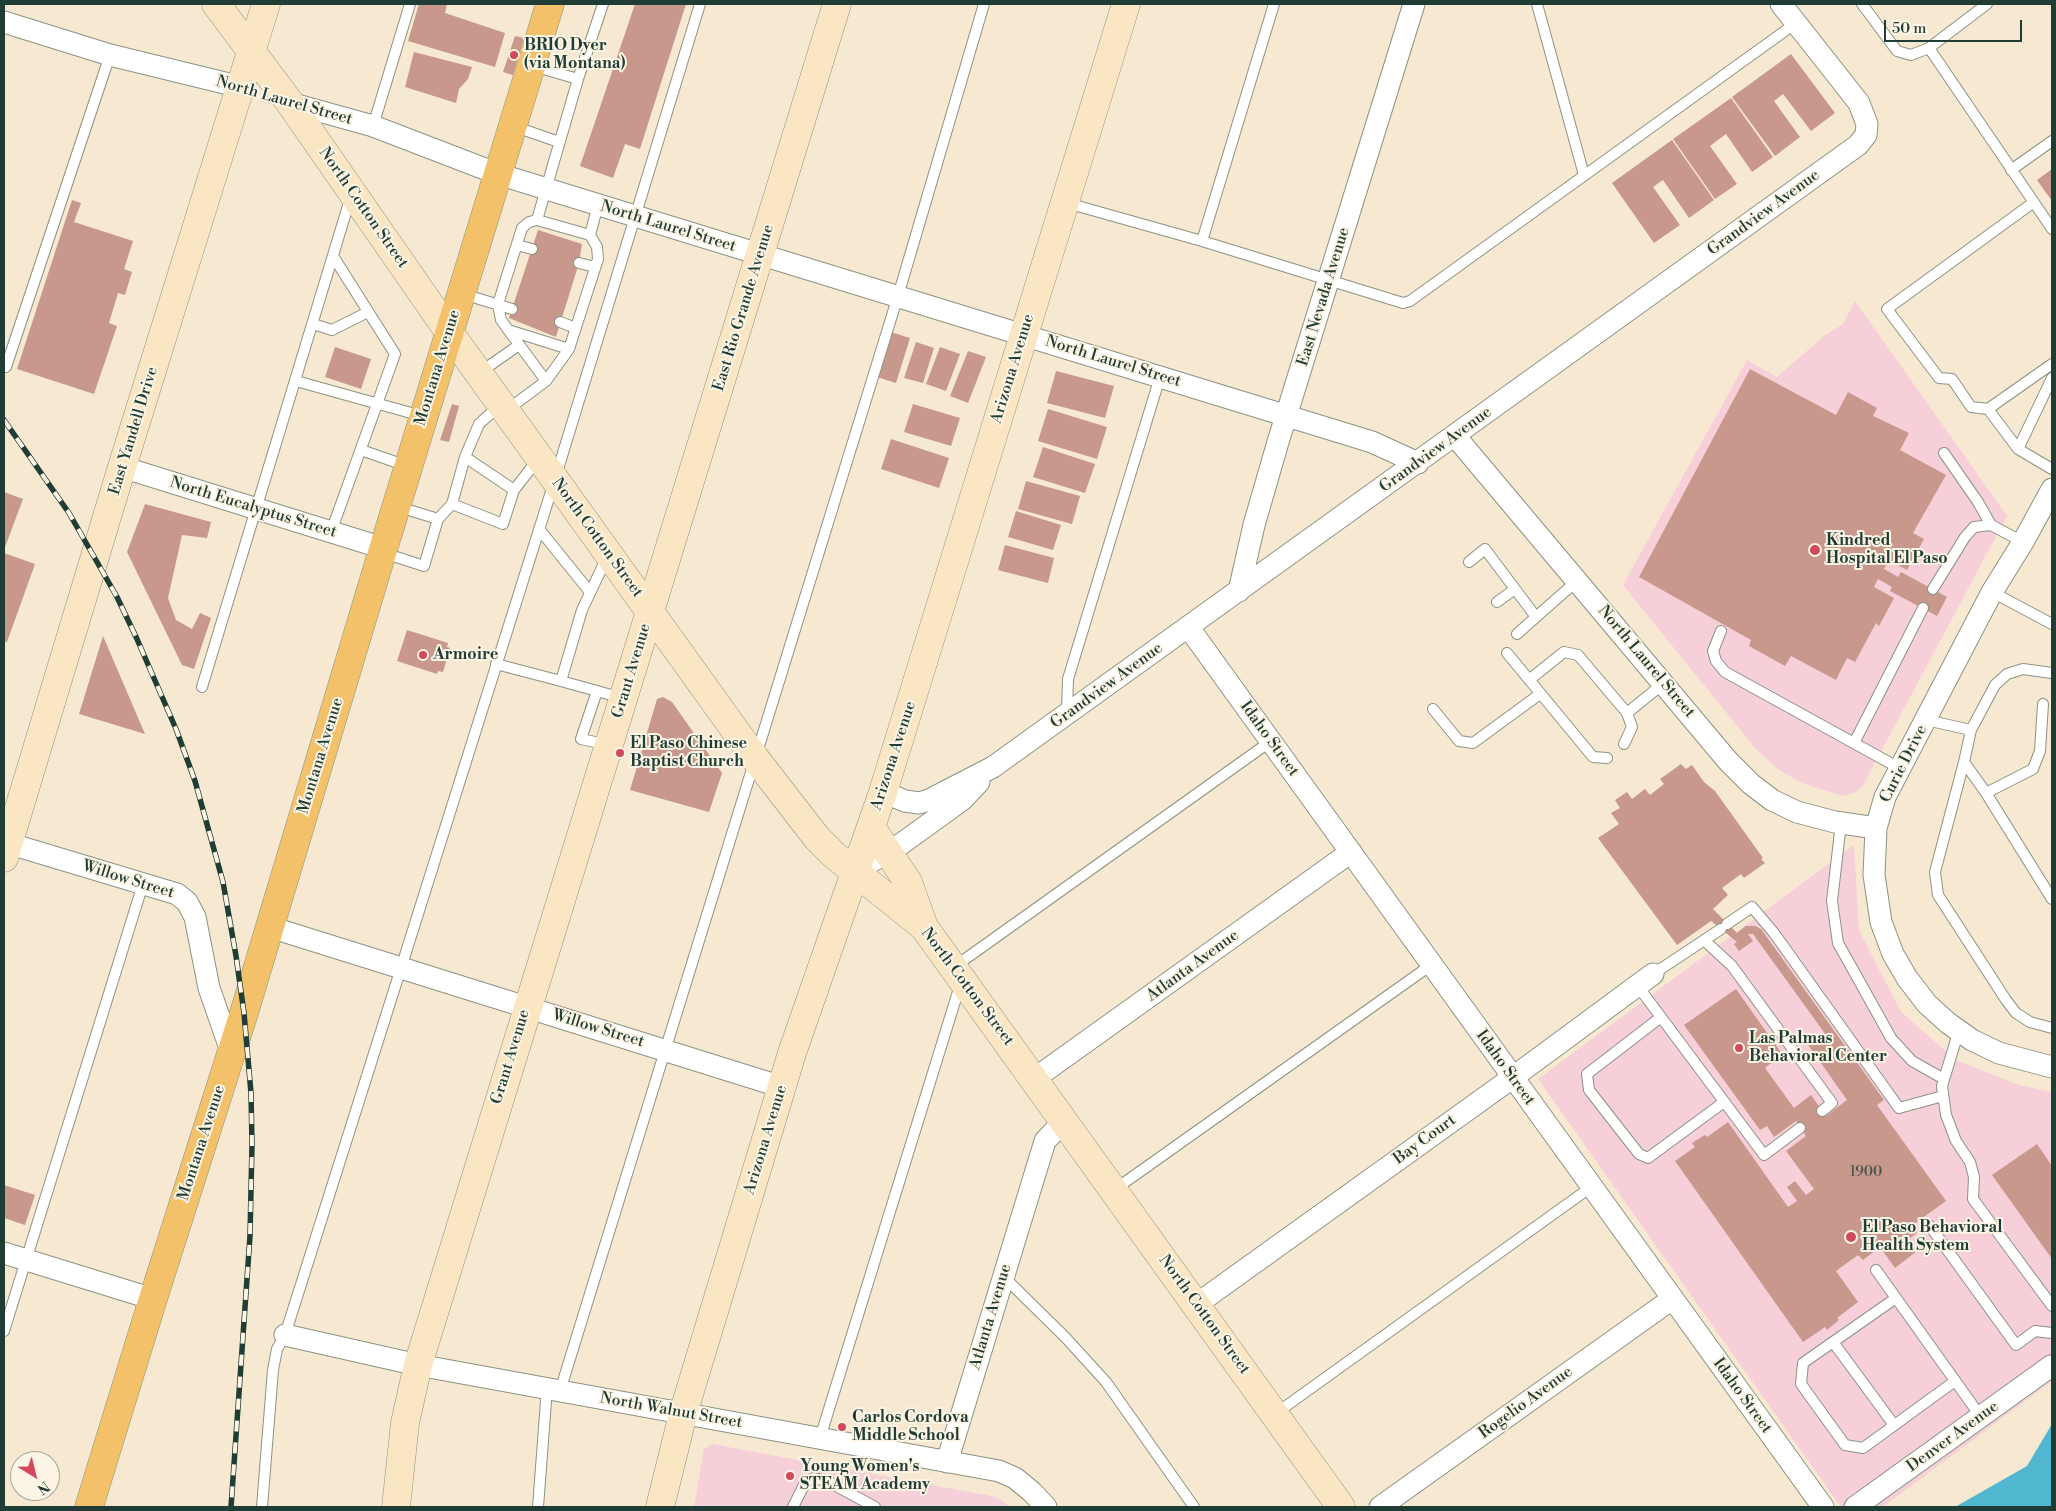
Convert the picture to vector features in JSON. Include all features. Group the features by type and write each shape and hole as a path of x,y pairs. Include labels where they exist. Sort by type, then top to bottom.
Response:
{"main road":[{"name":"North Cotton Street","path":"216,4 290,103 449,332 755,758 818,838 834,855 924,928 1341,1507"},
{"name":"East Yandell Drive","path":"5,848 266,4"},
{"name":"Montana Avenue","path":"89,1507 232,1051 382,551 550,4"},
{"name":"East Rio Grande Avenue","path":"651,613 837,4"},
{"name":"Arizona Avenue","path":"660,1507 683,1414 795,1044 883,792 1126,4"},
{"name":"North Laurel Street","path":"241,87 290,103"},
{"name":"Grant Avenue","path":"396,1507 404,1423 418,1365 527,1007 651,613"},
{"path":"871,827 908,882 924,928"}],"street":[{"name":"East Nevada Avenue","path":"1239,591 1254,525 1278,442 1288,416 1414,4"},
{"path":"1781,4 1796,23"},
{"name":"North Laurel Street","path":"4,22 110,55 241,87"},
{"name":"Grandview Avenue","path":"883,792 905,801 919,802 930,800 993,767 1189,628 1858,145 1866,135 1867,124 1859,103 1796,23"},
{"name":"North Laurel Street","path":"290,103 372,126 498,174 1372,442 1418,463"},
{"name":"North Laurel Street","path":"1455,436 1578,580 1728,761 1751,784 1772,800 1796,812 1841,823 1876,828"},
{"name":"North Eucalyptus Street","path":"122,467 331,532 382,551"},
{"name":"Curie Drive","path":"2052,488 2024,542 1992,592 1901,769 1885,796 1876,828 1874,875 1876,902 1893,954 1907,978 1927,1004 1972,1040 1999,1053 2052,1067"},
{"name":"Idaho Street","path":"1189,628 1823,1507"},
{"name":"Grandview Avenue","path":"856,871 962,800 993,767"},
{"name":"Willow Street","path":"5,848 177,894 190,906 195,917 209,988 232,1051"},
{"name":"Atlanta Avenue","path":"1034,1079 1351,852"},
{"name":"Willow Street","path":"270,927 782,1086"},
{"name":"Bay Court","path":"1196,1304 1512,1078 1645,980"},
{"name":"Atlanta Avenue","path":"947,1462 1045,1141 1064,1121"},
{"path":"4,1253 153,1300"},
{"name":"Rogelio Avenue","path":"1380,1507 1672,1299"},
{"name":"North Walnut Street","path":"285,1335 418,1365 999,1471 1015,1478 1046,1507"},
{"name":"Denver Avenue","path":"1855,1507 2052,1364"}],"lane":[{"path":"372,126 410,4"},
{"path":"537,220 578,79 603,4"},
{"path":"262,1507 273,1370 277,1349 285,1335 539,529 547,468 635,216 700,4"},
{"path":"538,1507 553,1390 665,1049 898,296 984,4"},
{"path":"1202,241 1274,4"},
{"path":"1537,4 1584,175"},
{"path":"1862,4 1897,51 1911,55 1929,48 1987,4"},
{"path":"1065,202 1202,241 1403,303 1410,301 1796,23"},
{"path":"1929,48 2052,229"},
{"path":"6,367 110,55"},
{"path":"531,66 578,79"},
{"path":"512,126 560,142"},
{"path":"2011,170 2052,141"},
{"path":"202,688 352,193"},
{"path":"2034,202 1886,309 1939,378 1952,379 1972,407 1988,409 2052,364"},
{"path":"590,235 598,205"},
{"path":"382,551 424,566 438,519 452,504 465,457 478,424 546,381 569,349 598,259 597,247 590,235 537,220 529,222 522,228 498,304 501,320 546,381"},
{"path":"517,245 532,249"},
{"path":"331,532 395,354 333,256"},
{"path":"580,263 595,267"},
{"path":"461,294 512,309"},
{"path":"313,324 332,330 368,312"},
{"path":"560,322 576,328"},
{"path":"508,330 569,349"},
{"path":"479,374 519,345"},
{"path":"1067,715 1068,679 1160,377"},
{"path":"2018,449 2052,378"},
{"path":"296,381 423,417"},
{"path":"1988,409 2018,449 2052,469"},
{"path":"361,450 408,466"},
{"path":"1944,453 1978,502 1991,525 2024,542"},
{"path":"465,457 514,490"},
{"path":"452,504 503,524 514,490 547,468"},
{"path":"396,506 438,519"},
{"path":"1933,589 1965,537 1974,527 1991,525"},
{"path":"539,529 590,592"},
{"path":"1468,562 1485,549 1536,617"},
{"path":"561,681 582,610 608,554"},
{"path":"1517,634 1578,580"},
{"path":"1497,602 1515,589"},
{"path":"1992,592 2049,623 2052,610"},
{"path":"1854,742 1923,608"},
{"path":"1721,631 1713,650 1716,661 1725,672 1901,769"},
{"path":"1529,680 1564,652 1578,655 1626,713 1632,727 1624,744"},
{"path":"1506,653 1593,757 1607,758"},
{"path":"496,664 624,698"},
{"path":"2052,672 2023,669 2007,674 1995,685 1971,730 1935,872 1938,895 2016,1013 2030,1022 2052,1028"},
{"path":"1626,713 1664,683"},
{"path":"597,691 581,739 609,745"},
{"path":"1433,709 1459,741 1473,743 1540,694"},
{"path":"1986,793 2032,769 2040,751 2043,704"},
{"path":"1926,720 1971,730"},
{"path":"820,1438 958,973 1271,741"},
{"path":"1964,762 1986,793 2052,899"},
{"path":"1841,823 1832,902 1838,943 1891,1038 1912,1061 1944,1079"},
{"path":"4,1331 143,884"},
{"path":"1800,1128 1764,1155 1660,1017 1645,980 1752,907 1774,933 1899,1108 1943,1096"},
{"path":"1704,940 1732,966 1832,1103 1822,1111"},
{"path":"1114,1190 1432,964"},
{"path":"1660,1017 1587,1074 1589,1090 1639,1154 1648,1158 1724,1102"},
{"path":"1959,1030 1942,1086 1946,1114 1956,1141 1970,1162 1974,1177 1973,1199 2052,1306"},
{"path":"1275,1414 1591,1187"},
{"path":"1930,1226 2016,1345 2035,1331 2052,1333"},
{"path":"1876,1270 1981,1417"},
{"path":"1003,1276 1065,1337 1106,1382 1194,1507"},
{"path":"1896,1298 1803,1363 1801,1384 1845,1446 1863,1448 1955,1381"},
{"path":"1833,1342 1894,1426"},
{"path":"793,1507 806,1481 814,1478 827,1481 875,1507"}],"shaded area":[{"name":"Kindred Hospital El Paso","path":"1855,301 2007,516 1862,787 1854,793 1843,796 1802,783 1779,770 1755,748 1623,585 1747,360 1777,377 1824,336 1843,324"},
{"name":"El Paso Behavioral Health System","path":"1854,845 1859,930 1901,1012 1956,1060 2019,1085 2052,1092 2052,1381 1883,1507 1841,1507 1538,1079"},
{"name":"Young Women's STEAM Academy","path":"712,1444 996,1497 1011,1507 694,1507 704,1449"}],"water":[{"path":"2052,1424 2052,1507 1955,1507 2027,1466"}],"building":[{"path":"419,4 447,4 445,13 505,33 495,67 408,41"},
{"path":"635,4 686,4 640,149 625,144 613,178 580,166"},
{"name":"BRIO Dyer (via Montana)","path":"515,36 524,38 513,75 503,72"},
{"path":"414,52 472,67 468,79 459,89 456,103 405,87"},
{"path":"1791,54 1835,113 1811,131 1783,94 1774,101 1800,137 1775,156 1732,97"},
{"path":"1731,98 1773,157 1752,172 1726,134 1710,146 1737,184 1715,199 1673,139"},
{"path":"1672,140 1714,200 1689,218 1663,180 1653,187 1680,225 1654,243 1612,183"},
{"path":"2052,169 2052,201 2037,180"},
{"path":"72,200 81,203 74,222 133,241 124,269 132,272 125,295 118,293 109,323 117,326 94,394 17,369"},
{"path":"538,230 582,244 579,263 556,337 509,318"},
{"path":"891,332 910,338 896,383 877,377"},
{"path":"916,342 934,348 923,383 904,378"},
{"path":"335,347 371,359 361,389 325,377"},
{"path":"940,347 960,354 946,391 926,384"},
{"path":"968,351 986,357 968,403 950,396"},
{"name":"Kindred Hospital El Paso","path":"1750,369 1836,415 1848,392 1877,408 1873,416 1909,433 1900,450 1946,475 1913,533 1924,539 1907,570 1889,560 1884,569 1898,577 1901,572 1947,597 1937,616 1890,591 1892,587 1878,579 1874,587 1894,598 1879,626 1876,623 1855,662 1847,658 1836,680 1791,656 1785,666 1749,646 1751,640 1639,577"},
{"path":"1056,371 1114,386 1105,418 1047,403"},
{"path":"452,404 459,406 449,442 440,440"},
{"path":"913,404 960,418 951,446 904,432"},
{"path":"1048,409 1107,427 1097,459 1038,441"},
{"path":"891,439 949,458 939,488 881,469"},
{"path":"1043,447 1095,464 1085,493 1033,477"},
{"path":"1026,481 1080,496 1072,524 1018,509"},
{"path":"4,492 23,499 4,550"},
{"path":"145,504 211,522 207,538 182,535 168,598 176,620 192,629 200,613 211,618 194,669 182,665 127,552"},
{"path":"1016,511 1061,525 1053,550 1008,537"},
{"path":"1005,545 1054,558 1048,583 998,570"},
{"path":"4,553 35,564 7,642 4,641"},
{"name":"Armoire","path":"407,630 448,643 447,647 450,648 443,672 438,671 437,674 397,661"},
{"path":"103,636 145,734 79,714"},
{"path":"663,697 672,702 722,773 709,812 630,790 657,699"},
{"name":"Las Palmas Behavioral Center","path":"1681,764 1686,769 1692,765 1704,782 1715,791 1765,863 1744,878 1741,874 1722,888 1728,895 1713,909 1737,933 1746,926 1755,926 1761,929 1884,1100 1877,1105 1946,1201 1914,1224 1919,1231 1909,1239 1917,1251 1895,1268 1880,1247 1863,1260 1858,1255 1836,1271 1858,1302 1837,1318 1839,1320 1827,1330 1825,1327 1803,1342 1675,1161 1695,1147 1692,1143 1705,1135 1707,1137 1728,1122 1788,1207 1797,1201 1787,1187 1795,1181 1806,1195 1814,1189 1786,1151 1806,1136 1796,1121 1774,1137 1767,1126 1760,1130 1684,1025 1736,989 1782,1054 1765,1068 1794,1108 1811,1095 1826,1116 1847,1100 1804,1039 1812,1033 1818,1041 1826,1035 1753,934 1748,934 1753,941 1739,951 1734,944 1737,942 1711,921 1677,945 1598,838 1619,824 1611,813 1620,808 1615,800 1627,792 1632,799 1645,789 1650,795 1664,784 1660,779"},
{"path":"2037,1144 2052,1166 2052,1259 1992,1175"},
{"path":"4,1185 35,1195 25,1225 4,1218"}],"railway":[{"path":"4,420 69,513 117,597 137,639 176,729 195,781 223,882 244,1013 251,1093 252,1144 250,1236 231,1507"}],"place":[{"name":"BRIO Dyer (via Montana)","path":"514,55"},
{"name":"Kindred Hospital El Paso","path":"1815,550"},
{"name":"Armoire","path":"423,655"},
{"name":"El Paso Chinese Baptist Church","path":"620,753"},
{"name":"Las Palmas Behavioral Center","path":"1739,1048"},
{"name":"El Paso Behavioral Health System","path":"1851,1237"},
{"name":"Carlos Cordova Middle School","path":"842,1427"},
{"name":"Young Women's STEAM Academy","path":"790,1476"}]}
